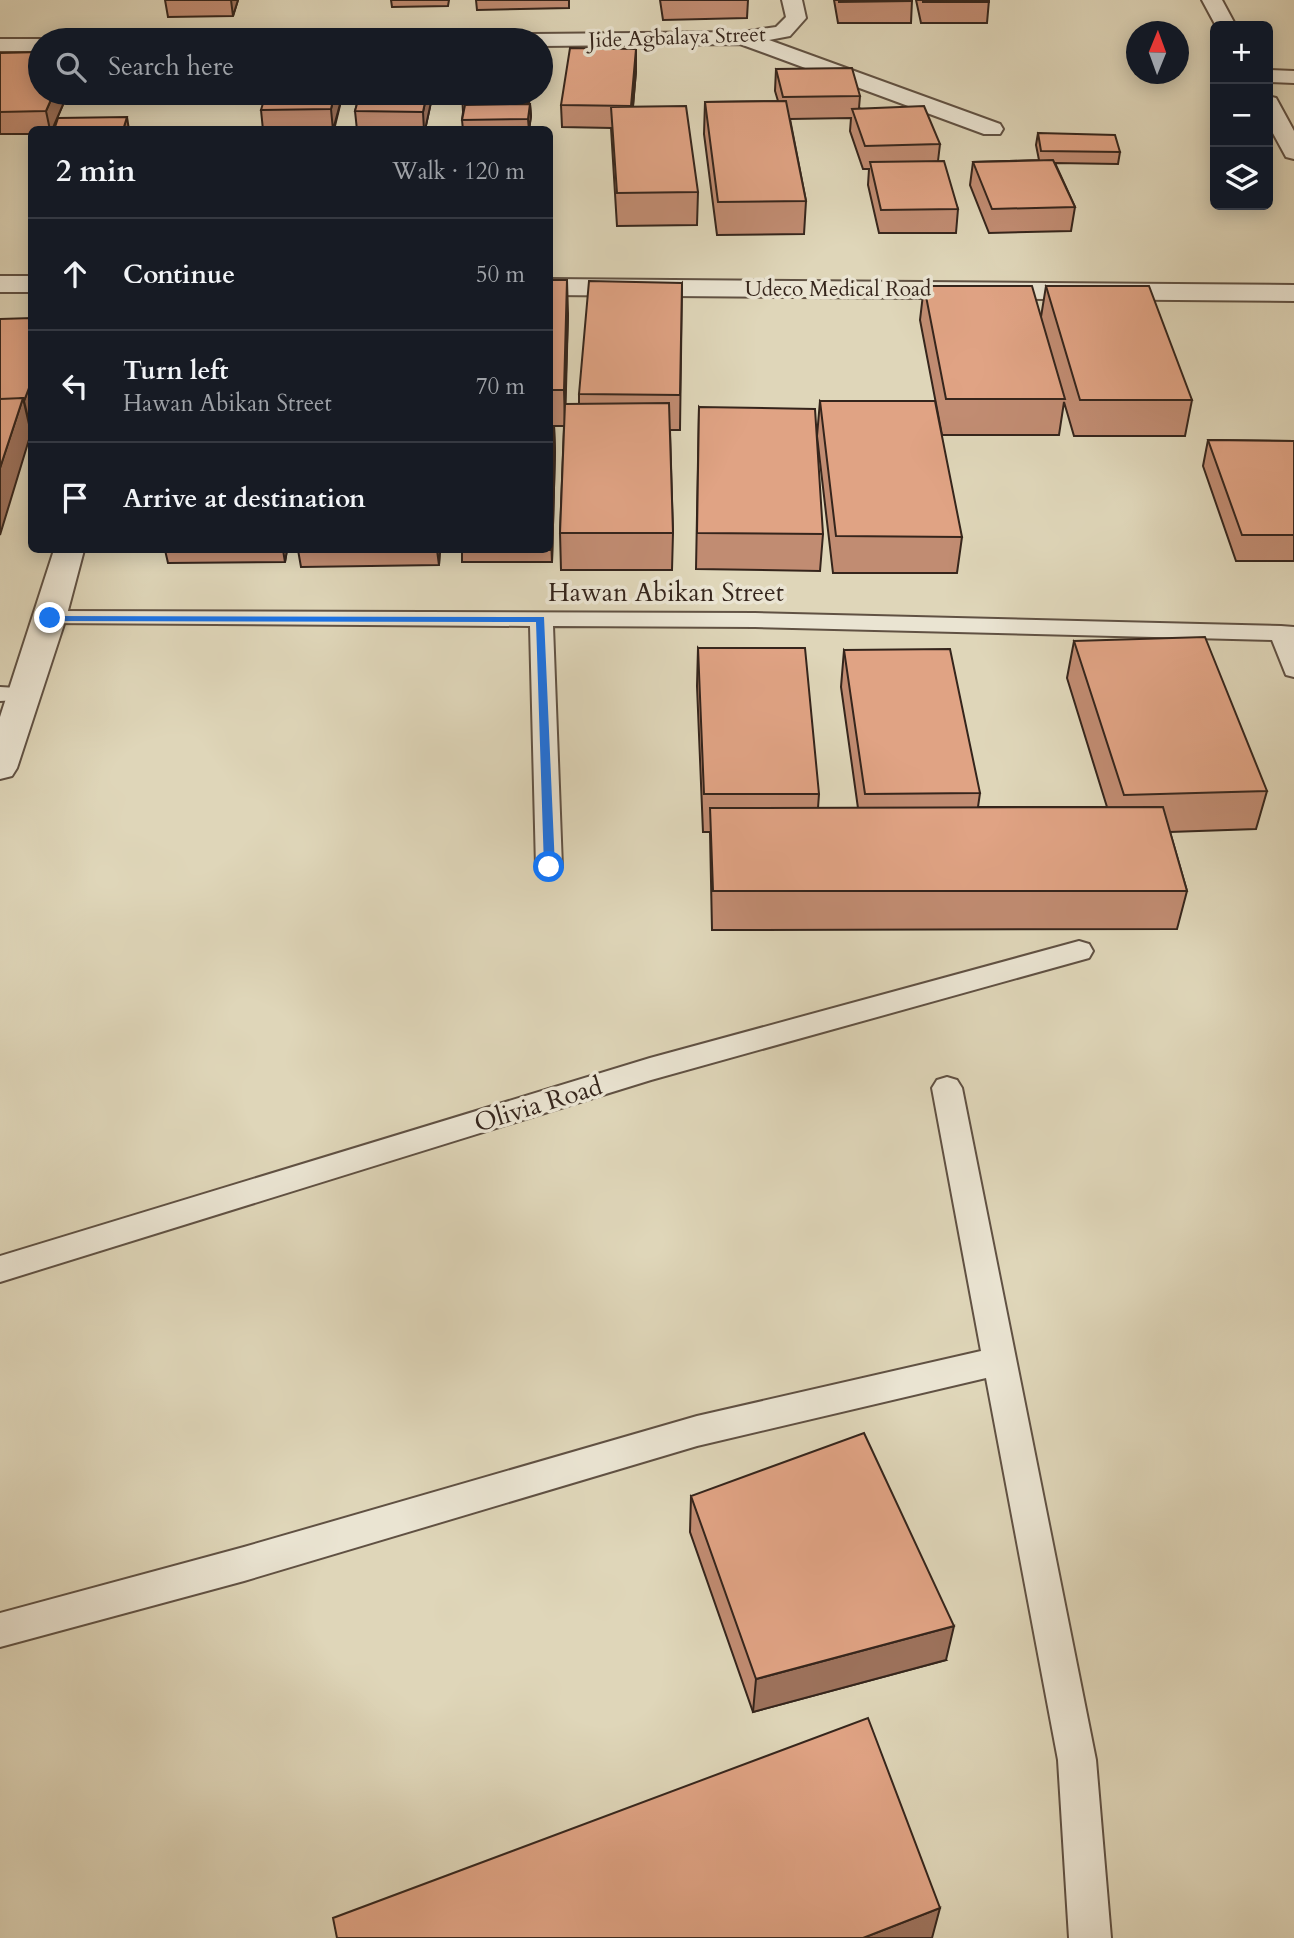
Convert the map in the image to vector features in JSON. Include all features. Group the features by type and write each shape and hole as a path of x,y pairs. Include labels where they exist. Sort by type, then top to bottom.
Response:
{"street":[{"name":"Jide Agbalaya Street","path":"553,40 743,38 783,32 796,18 792,0"},
{"path":"1212,0 1223,21"},
{"path":"743,38 992,129"},
{"path":"0,45 28,45"},
{"path":"1273,76 1294,77"},
{"path":"1273,112 1294,152"},
{"path":"0,284 28,284"},
{"name":"Udeco Medical Road","path":"553,287 1294,293"},
{"path":"0,768 13,694 50,618 68,553"}],"lane":[{"name":"Hawan Abikan Street","path":"50,618 755,620 1288,634"},
{"path":"541,619 549,867"},
{"path":"1288,634 1294,670"},
{"name":"Olivia Road","path":"0,1269 650,1069 1079,951"},
{"path":"947,1088 1077,1760 1090,1938"},
{"path":"0,1630 244,1564 697,1431 999,1361"}],"building":[{"path":"912,0 912,1 839,2"},
{"path":"989,0 989,2 923,2"},
{"path":"570,48 636,49 631,106 561,105"},
{"path":"28,52 28,105 49,105 46,111 0,112 0,53"},
{"path":"852,68 860,96 783,97 776,69"},
{"path":"786,101 806,201 718,202 705,102"},
{"path":"262,105 332,105 331,109 261,110"},
{"path":"357,105 424,105 423,112 355,111"},
{"path":"465,105 530,105 528,119 462,120"},
{"path":"686,106 698,192 617,193 611,107"},
{"path":"924,106 940,144 865,146 852,109"},
{"path":"127,117 124,126 55,126 58,118"},
{"path":"1038,133 1115,135 1120,152 1041,151"},
{"path":"1053,160 1075,207 992,209 973,162"},
{"path":"944,161 958,209 881,210 870,162"},
{"path":"553,280 567,280 564,390 553,390"},
{"path":"589,281 682,283 680,395 579,394"},
{"path":"924,286 1032,286 1065,399 946,399"},
{"path":"1046,286 1149,286 1192,400 1080,400"},
{"path":"28,318 28,390 24,401 23,398 0,399 0,319"},
{"path":"23,398 0,468 0,399"},
{"path":"820,401 935,401 962,537 836,536"},
{"path":"669,403 673,533 560,533 565,404"},
{"path":"699,407 815,409 823,534 697,533"},
{"path":"1208,440 1294,441 1294,535 1242,535"},
{"path":"1205,637 1267,791 1124,795 1074,641"},
{"path":"698,648 805,648 819,794 704,794"},
{"path":"950,649 980,793 865,794 844,650"},
{"path":"1163,807 1187,891 713,891 710,808"},
{"path":"864,1433 954,1626 756,1679 691,1496"},
{"path":"868,1718 940,1908 863,1938 337,1938 333,1918"}],"route":[{"path":"50,618 541,619 549,867"}]}
